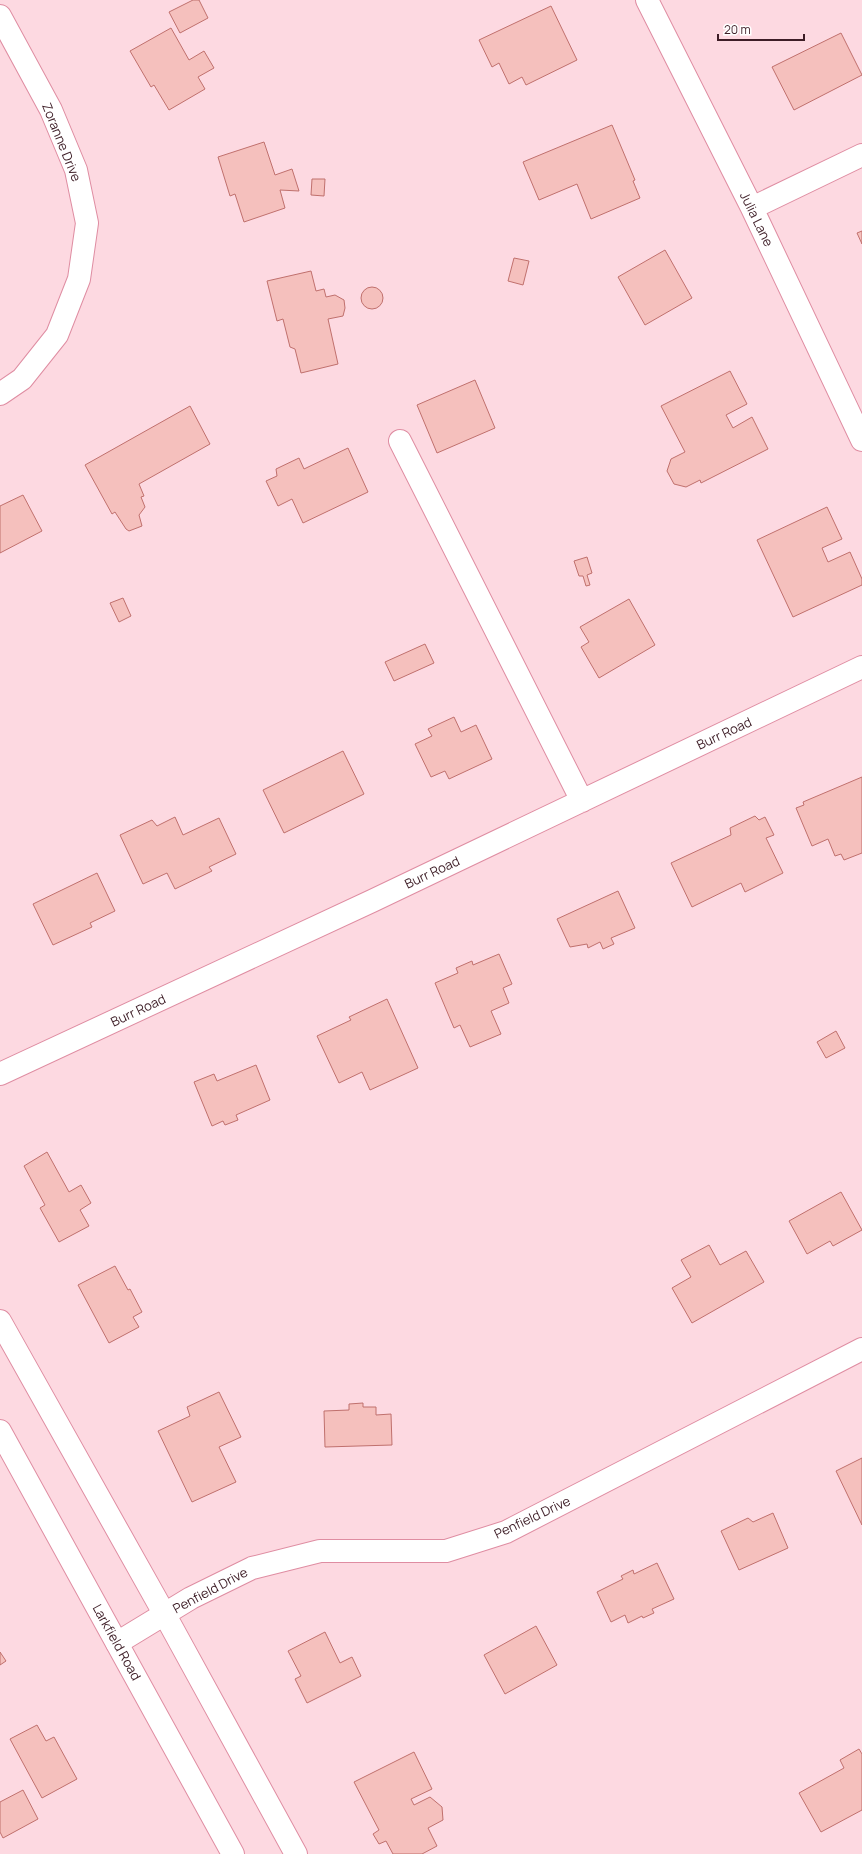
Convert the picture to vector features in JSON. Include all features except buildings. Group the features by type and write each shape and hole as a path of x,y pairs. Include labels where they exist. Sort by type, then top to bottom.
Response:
{"street":[{"name":"Julia Lane","path":"647,0 752,208 862,440"},
{"name":"Zoranne Drive","path":"0,16 51,110 76,170 87,223 79,279 57,335 22,379 0,394"},
{"path":"752,208 862,155"},
{"path":"400,442 582,801"},
{"name":"Burr Road","path":"0,1074 582,801 862,667"},
{"path":"0,1321 165,1615 296,1854"},
{"name":"Penfield Drive","path":"117,1643 191,1598 252,1568 320,1551 446,1551 506,1532 862,1349"},
{"name":"Larkfield Road","path":"0,1431 233,1854"}]}
